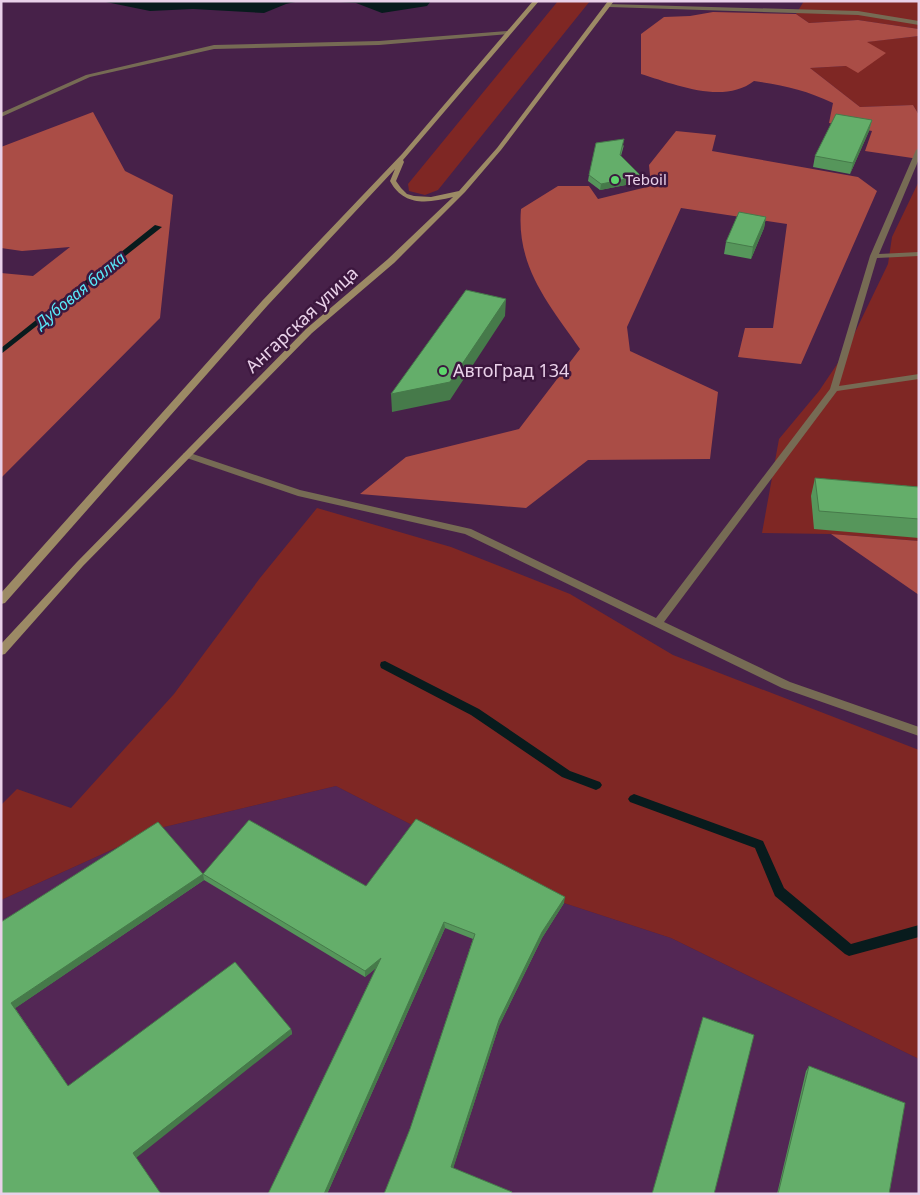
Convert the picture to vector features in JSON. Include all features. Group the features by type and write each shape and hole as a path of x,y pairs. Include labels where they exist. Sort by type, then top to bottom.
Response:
{"main road":[{"name":"Ангарская улица","path":"1,600 264,303 404,155 536,1"},
{"name":"Ангарская улица","path":"1,651 80,564 309,332 391,261 463,191 499,149 610,3"},
{"path":"404,155 394,181 396,187 407,195 426,200 441,198 463,191"}],"street":[{"path":"610,3 858,13 919,24"},
{"path":"1,115 88,76 214,47 379,43 507,33"},
{"path":"659,621 834,389 874,256 919,150"},
{"path":"874,256 919,254"},
{"path":"834,389 919,376"},
{"path":"187,456 298,493 468,532 659,621 786,685 919,732"}],"shaded area":[{"path":"101,1 300,1 286,4 264,13 193,9 150,11"},
{"path":"323,1 431,1 427,6 382,13 356,3"},
{"path":"558,1 590,1 438,190 425,195 409,191 408,184"},
{"path":"804,1 919,1 919,29 858,20 809,23 796,14"},
{"path":"713,12 796,14 809,23 858,20 919,29 919,36 867,42 886,53 858,73 846,66 810,68 860,107 913,105 919,115 919,159 865,151 872,131 829,123 833,103 804,91 754,81 742,88 713,92 683,87 641,74 641,34 664,17 690,16"},
{"path":"919,36 919,115 913,105 860,107 810,68 846,66 885,53 865,42"},
{"path":"93,112 125,171 173,195 160,318 1,478 1,273 33,276 70,247 22,251 1,248 1,147"},
{"path":"676,131 716,135 712,151 858,177 877,191 801,364 738,357 745,328 773,328 787,224 681,208 627,327 630,351 718,392 710,459 588,460 526,508 360,494 406,457 519,429 580,349 546,300 529,267 521,230 521,209 558,186 589,186 598,199 651,186 649,165"},
{"path":"919,181 919,541 831,534 762,533 779,439 819,391 846,351 888,264 892,237"},
{"path":"317,508 451,547 570,594 673,655 919,750 919,1059 671,938 564,903 336,786 160,828 1,900 1,805 17,789 71,808 174,694 260,578"},
{"path":"831,534 919,541 919,595"},
{"path":"336,786 564,903 671,938 919,1059 919,1194 1,1194 1,900 160,828"}],"building":[{"path":"836,114 872,120 853,163 815,156"},
{"path":"624,139 620,155 641,176 601,184 589,175 596,143"},
{"path":"739,212 766,217 753,247 726,242"},
{"path":"466,290 506,299 450,382 391,394"},
{"path":"815,478 919,487 919,519 819,511"},
{"path":"416,819 565,897 542,932 499,1020 451,1167 512,1192 511,1194 384,1194 410,1129 475,934 444,922 324,1194 268,1194 381,958 365,971 203,874 249,820 366,886"},
{"path":"158,822 203,874 11,1003 68,1086 235,962 291,1029 133,1153 161,1194 1,1194 1,922"},
{"path":"703,1017 754,1035 714,1194 652,1194"},
{"path":"809,1066 905,1103 889,1194 778,1194"}],"waterway":[{"name":"Дубовая балка","path":"1,352 158,227"},
{"path":"385,665 475,712 566,774 596,785"},
{"path":"634,799 759,845 779,892 849,950 919,931"}],"place":[{"name":"Teboil","path":"615,180"},
{"name":"АвтоГрад 134","path":"443,371"}]}
